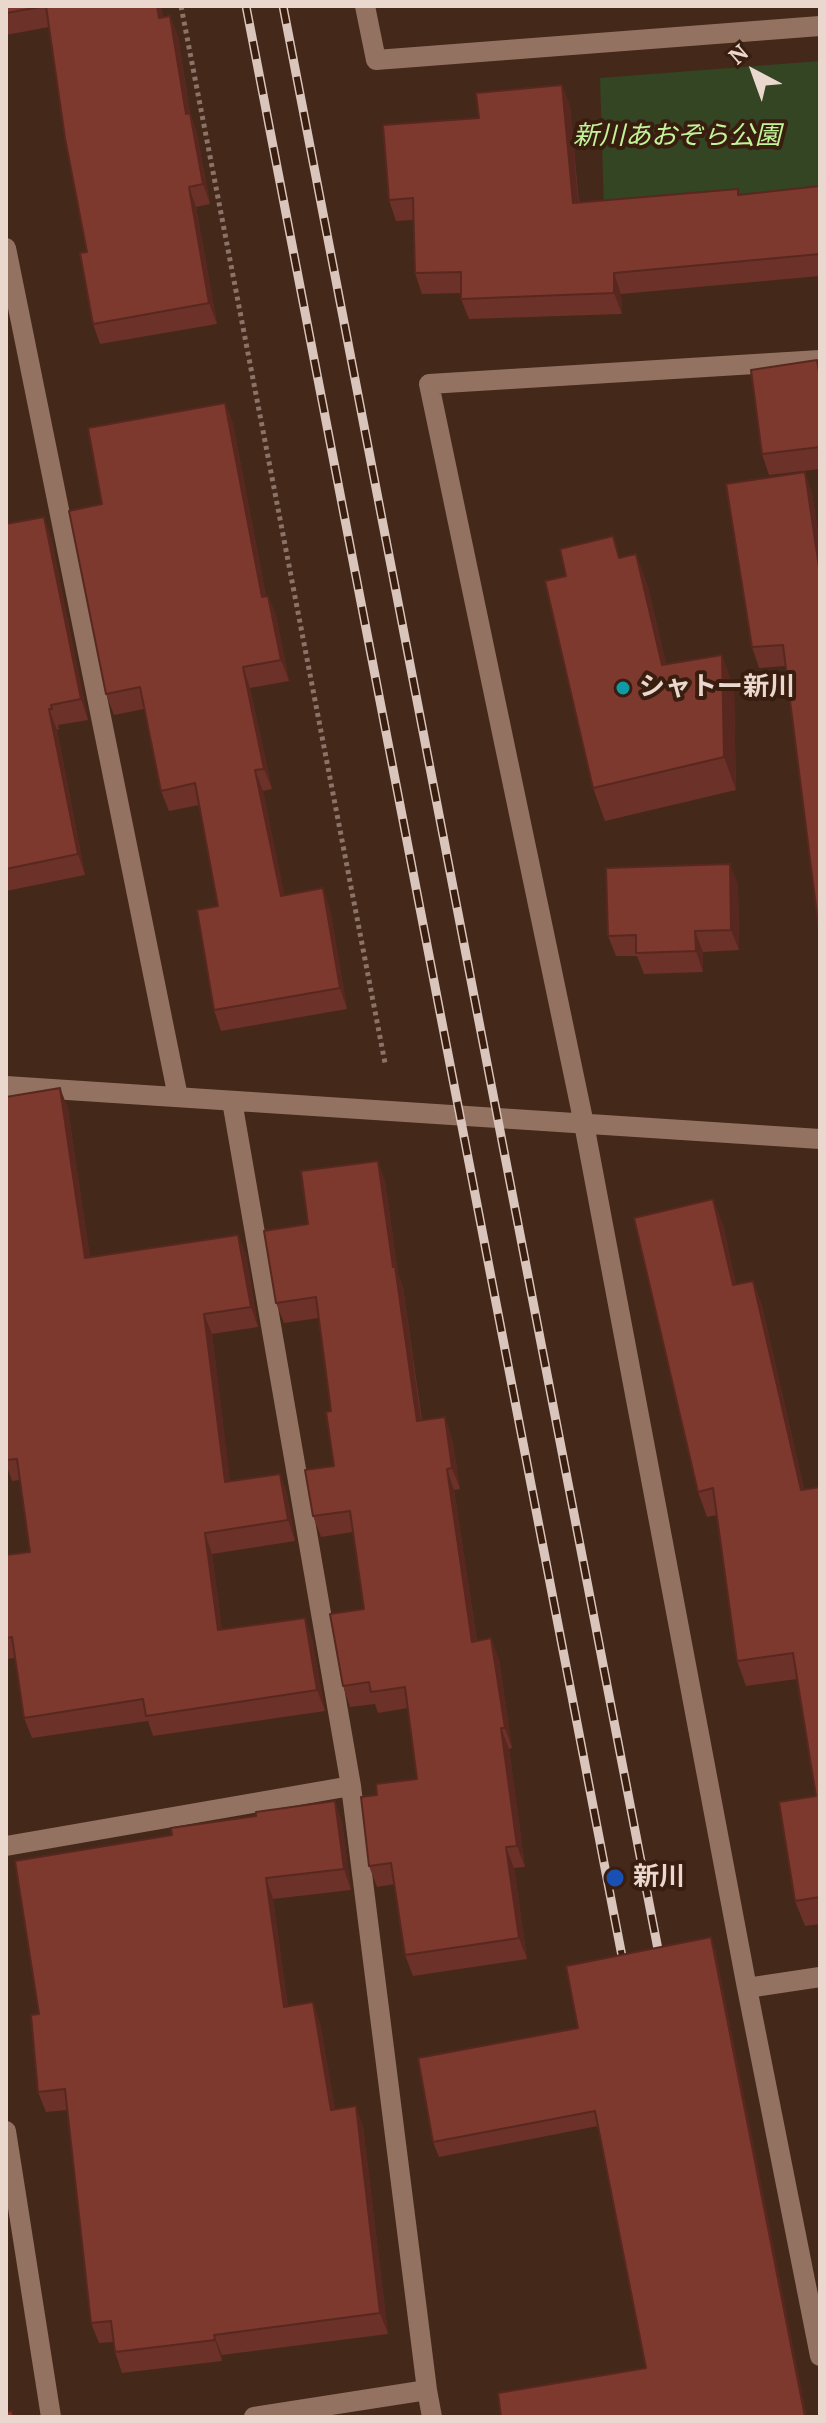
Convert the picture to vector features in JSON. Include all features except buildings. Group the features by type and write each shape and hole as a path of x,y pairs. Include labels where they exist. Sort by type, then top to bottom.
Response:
{"street":[{"path":"365,6 376,60 820,26"},
{"path":"6,248 178,1097"},
{"path":"820,360 429,384 584,1124 747,1988 820,2356"},
{"path":"6,1086 820,1139"},
{"path":"232,1101 351,1786 432,2417"},
{"path":"6,1846 351,1786"},
{"path":"747,1988 820,1977"},
{"path":"6,2131 51,2417"},
{"path":"254,2417 427,2390"}],"path":[{"path":"181,6 385,1063"}],"green space":[{"name":"新川あおぞら公園","path":"820,61 820,187 604,209 600,78"}],"railway":[{"path":"246,6 626,1977"},
{"path":"283,6 662,1970"}],"place":[{"name":"シャトー新川","path":"623,688"},
{"name":"新川","path":"615,1878"}]}
